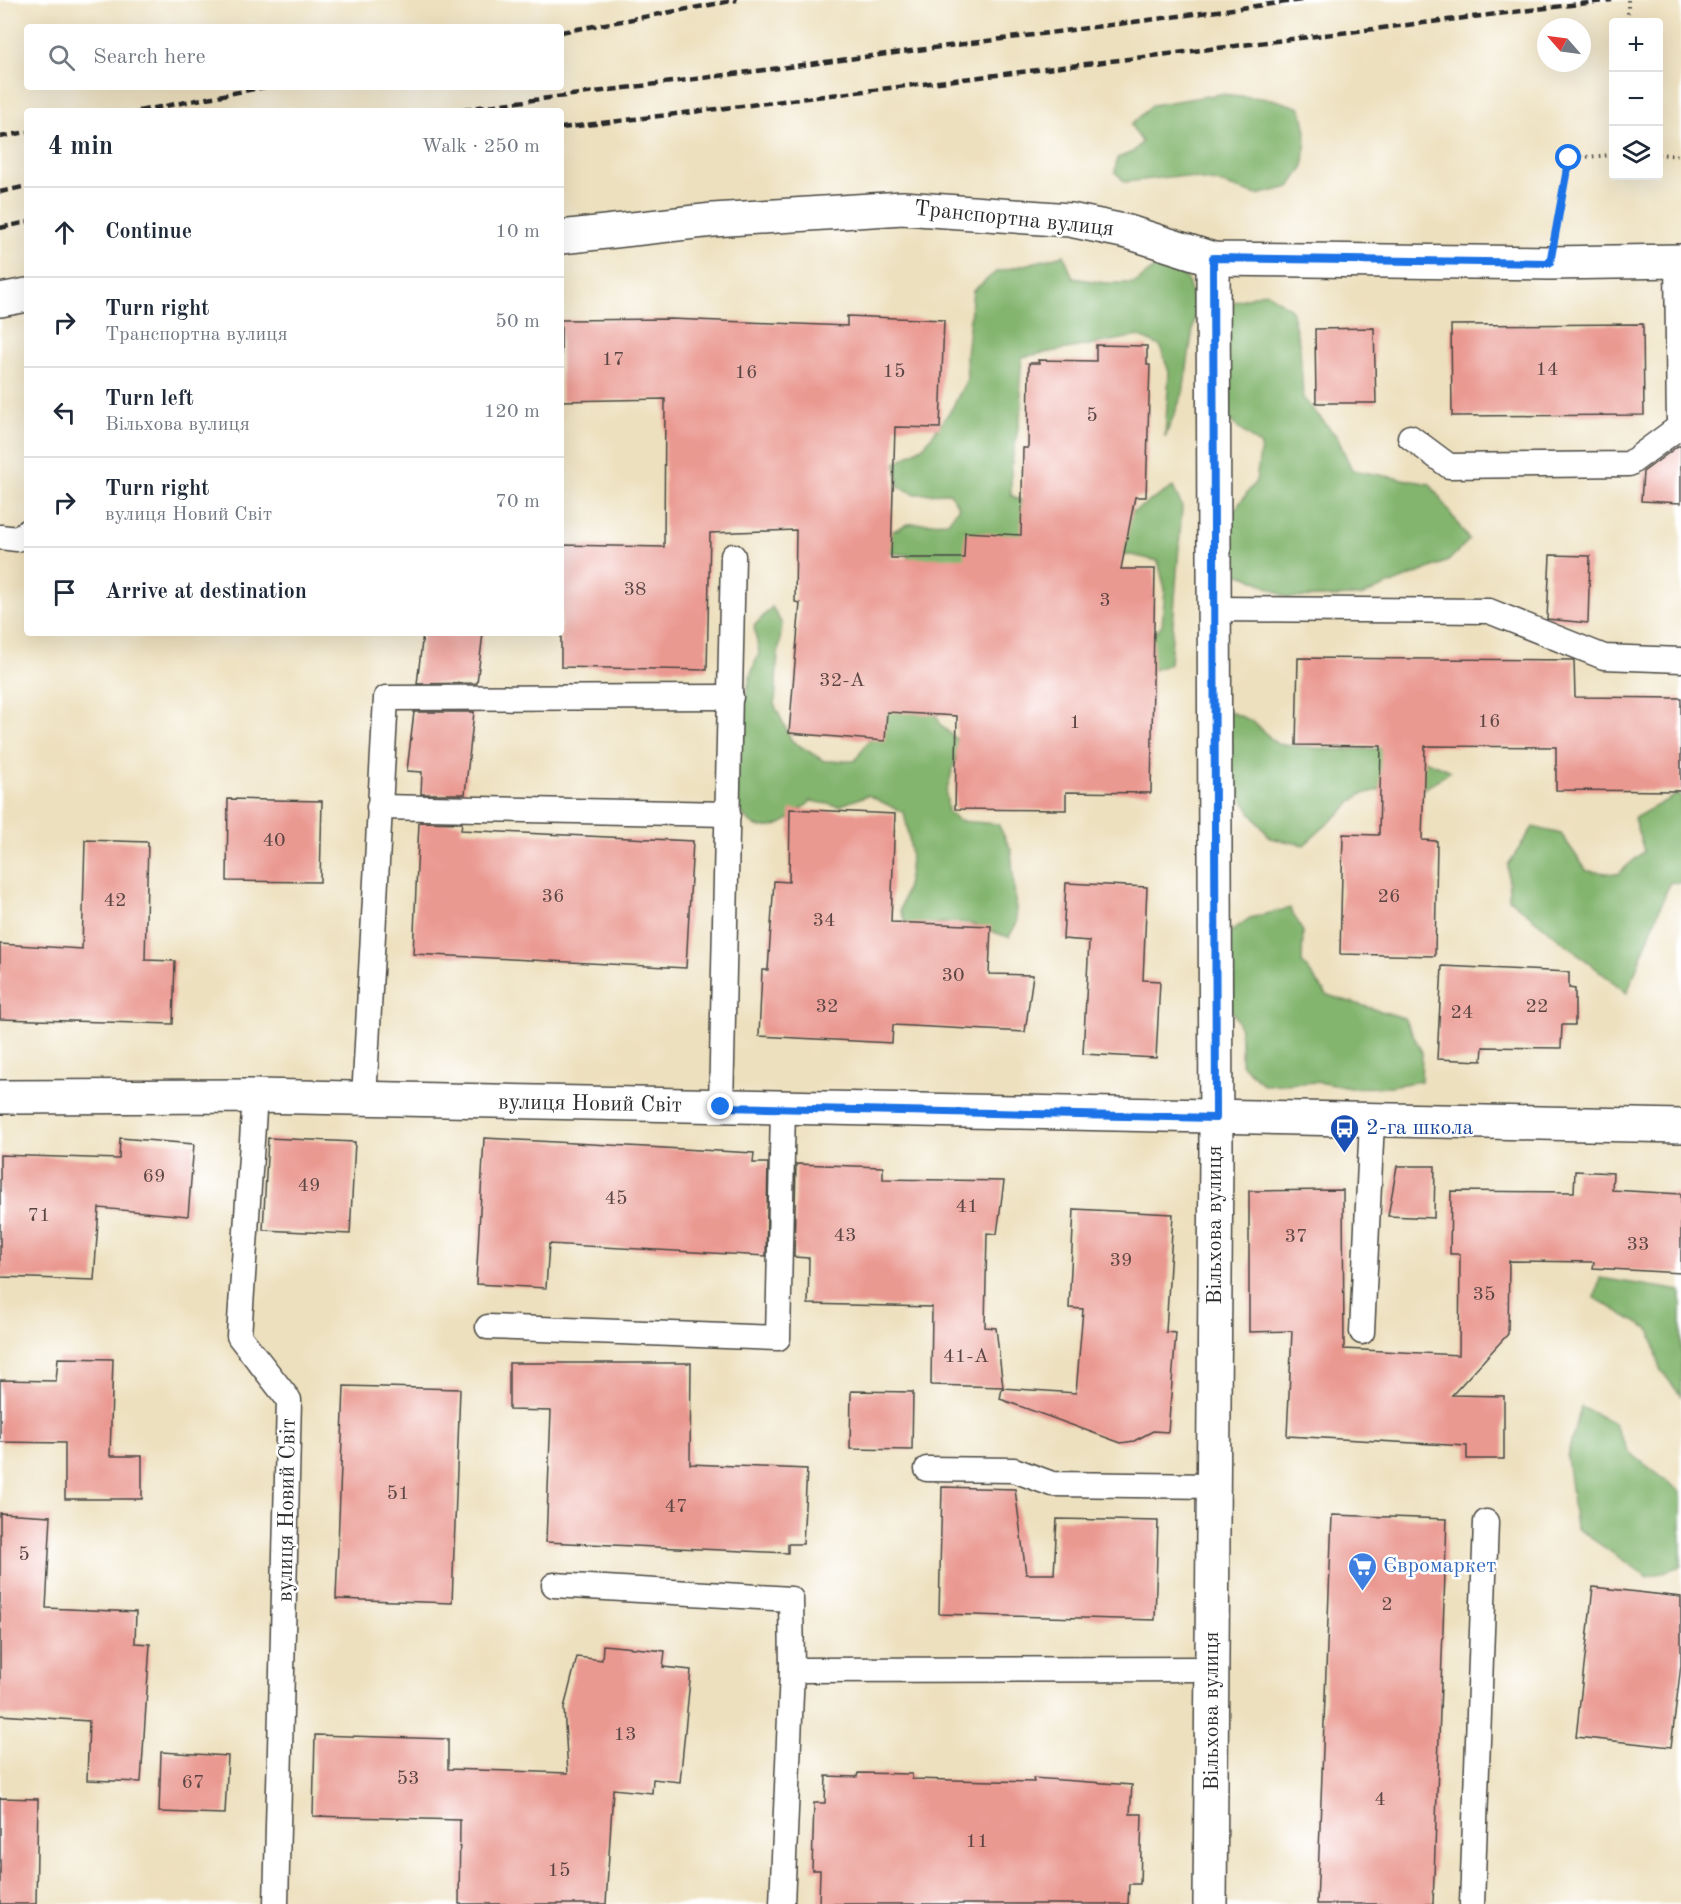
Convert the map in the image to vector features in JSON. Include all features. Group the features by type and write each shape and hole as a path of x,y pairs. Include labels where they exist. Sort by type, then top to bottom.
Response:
{"street":[{"name":"Транспортна вулиця","path":"564,237 713,220 903,208 1070,220 1128,231 1213,258 1550,263 1679,261"},
{"name":"Вільхова вулиця","path":"1210,1904 1216,1118 1213,258"},
{"path":"0,300 24,296"},
{"name":"вулиця Новий Світ","path":"0,1097 255,1096 1681,1126"}],"lane":[{"path":"1410,437 1449,466 1629,464 1679,427 1679,261"},
{"path":"0,537 17,539 24,534"},
{"path":"721,1107 733,556"},
{"path":"1214,609 1489,611 1604,657 1681,660"},
{"path":"364,1099 386,698 731,697"},
{"path":"379,807 728,814"},
{"name":"вулиця Новий Світ","path":"255,1096 239,1336 289,1400 276,1904"},
{"path":"488,1327 778,1338 783,1108"},
{"path":"1362,1332 1372,1121"},
{"path":"927,1469 1014,1470 1052,1484 1214,1486"},
{"path":"1472,1904 1486,1522"},
{"path":"554,1585 791,1599 792,1670 782,1904"},
{"path":"792,1670 1212,1669"}],"path":[{"path":"1628,0 1628,18"},
{"path":"1663,154 1681,156"},
{"path":"1550,263 1569,158 1609,155"}],"green space":[{"path":"1220,94 1272,99 1301,108 1306,132 1304,166 1290,187 1257,195 1216,182 1178,176 1125,182 1115,172 1117,158 1133,152 1142,142 1131,125 1152,105"},
{"path":"1064,255 1073,278 1105,283 1135,283 1158,265 1187,278 1196,310 1183,393 1165,437 1169,372 1160,346 1138,336 1022,357 1020,383 1022,406 1011,467 1011,495 1033,507 1063,508 932,707 941,725 960,743 946,793 948,812 959,821 998,824 1011,850 1017,922 1009,937 976,925 960,922 909,930 900,910 908,884 911,862 904,813 868,795 839,806 811,801 786,822 771,827 762,827 751,823 734,805 741,719 751,673 759,653 754,626 772,607 782,624 775,706 792,741 824,761 855,761 871,737 909,592 908,555 876,551 878,539 907,524 948,522 959,507 950,493 916,494 899,487 896,463 925,445 951,410 967,379 966,355 973,291 996,272"},
{"path":"1266,292 1291,309 1300,347 1303,398 1337,437 1352,470 1430,484 1469,540 1448,561 1361,596 1288,598 1249,577 1224,569 1231,515 1256,481 1261,446 1204,400 1207,325 1234,302"},
{"path":"1173,487 1182,507 1170,664 1142,674 1151,637 1162,625 1165,589 1158,561 1132,555 1096,557 1121,519"},
{"path":"1228,711 1252,721 1277,744 1336,750 1395,748 1451,771 1424,789 1389,787 1360,795 1304,845 1270,838 1250,812 1231,779 1197,754 1207,722"},
{"path":"1676,795 1681,795 1681,883 1670,882 1627,993 1509,899 1508,865 1533,827 1561,834 1587,871 1618,874 1644,851 1634,818"},
{"path":"1290,908 1303,932 1302,962 1327,995 1404,1018 1422,1052 1421,1081 1384,1087 1350,1088 1318,1082 1264,1085 1241,1064 1240,1031 1236,1017 1225,1003 1229,933 1250,918"},
{"path":"1600,1278 1681,1291 1681,1396 1660,1369 1651,1331 1595,1298"},
{"path":"1581,1407 1614,1423 1629,1452 1681,1492 1681,1566 1648,1577 1576,1528 1567,1457"}],"building":[{"path":"847,316 944,320 940,428 895,427 891,558 964,558 965,532 1021,535 1023,448 1028,448 1029,363 1039,363 1038,360 1096,361 1096,345 1147,346 1147,365 1150,365 1146,497 1135,497 1121,569 1155,569 1151,793 1066,792 1066,810 955,809 957,716 887,712 885,741 789,733 800,603 795,602 796,530 710,533 707,670 561,667 561,636 564,636 564,545 664,547 665,399 564,401 564,320 670,319 847,326"},
{"path":"1643,324 1644,415 1452,416 1451,325"},
{"path":"1374,328 1376,403 1316,403 1315,329"},
{"path":"1681,446 1681,503 1641,501 1643,472"},
{"path":"1550,555 1590,556 1588,623 1547,619"},
{"path":"423,636 483,636 477,683 417,684"},
{"path":"1298,658 1574,660 1575,697 1681,698 1681,791 1556,790 1556,747 1425,746 1422,840 1437,841 1435,956 1340,954 1343,834 1379,835 1381,746 1296,745"},
{"path":"414,712 474,712 465,794 421,794 422,772 407,771"},
{"path":"228,799 322,801 320,882 227,881"},
{"path":"790,809 895,814 891,922 991,926 989,974 1033,975 1025,1032 893,1025 892,1043 759,1036 762,970 768,970 774,881 789,882"},
{"path":"419,822 462,823 461,830 693,841 686,968 413,954"},
{"path":"85,840 148,842 145,960 175,961 173,1024 0,1019 0,944 82,949"},
{"path":"1066,883 1147,887 1143,980 1160,981 1156,1058 1083,1054 1089,941 1063,939"},
{"path":"1442,966 1569,972 1569,988 1575,989 1575,1025 1562,1025 1561,1048 1483,1047 1482,1061 1437,1059"},
{"path":"120,1138 194,1144 188,1216 99,1208 94,1280 0,1277 0,1155 119,1159"},
{"path":"268,1138 355,1142 350,1234 263,1230"},
{"path":"484,1138 754,1153 753,1163 768,1163 766,1256 549,1244 546,1288 476,1284"},
{"path":"796,1164 883,1167 883,1179 1004,1181 997,1234 987,1233 985,1327 996,1328 1003,1387 931,1385 932,1307 808,1304 809,1258 794,1257"},
{"path":"1397,1166 1435,1166 1434,1218 1388,1216"},
{"path":"1575,1171 1613,1173 1612,1190 1681,1194 1681,1273 1593,1268 1594,1262 1509,1261 1508,1334 1452,1395 1504,1396 1504,1459 1467,1459 1467,1446 1287,1436 1292,1331 1249,1332 1249,1191 1343,1190 1344,1349 1459,1355 1460,1254 1450,1254 1451,1191 1574,1192"},
{"path":"1074,1209 1173,1214 1166,1332 1176,1333 1168,1432 1153,1431 1134,1441 1121,1443 1000,1399 1002,1388 1076,1393 1083,1309 1069,1308"},
{"path":"58,1358 113,1359 110,1456 142,1456 142,1499 65,1499 65,1443 0,1442 0,1380 56,1381"},
{"path":"509,1363 691,1363 690,1464 807,1469 803,1544 788,1544 788,1553 546,1542 551,1411 509,1410"},
{"path":"344,1386 460,1389 452,1603 336,1599"},
{"path":"851,1391 913,1392 912,1450 850,1449"},
{"path":"942,1487 1015,1489 1026,1574 1054,1574 1057,1519 1158,1521 1155,1620 939,1614"},
{"path":"0,1513 51,1516 46,1608 136,1612 135,1643 150,1644 141,1782 87,1780 89,1721 0,1715"},
{"path":"1332,1515 1447,1519 1433,1904 1317,1904"},
{"path":"1593,1587 1681,1597 1681,1665 1671,1747 1576,1737"},
{"path":"603,1645 665,1651 663,1667 691,1670 680,1782 653,1779 652,1793 613,1789 606,1904 459,1904 460,1820 313,1816 315,1735 448,1739 448,1769 568,1773 564,1708 577,1657 602,1660"},
{"path":"161,1752 228,1756 225,1814 159,1812"},
{"path":"858,1773 912,1774 912,1779 1034,1782 1033,1778 1132,1785 1130,1814 1142,1814 1140,1884 1129,1884 1128,1904 819,1904 820,1870 812,1870 814,1803 825,1803 826,1776 857,1777"},
{"path":"0,1798 38,1799 36,1904 0,1904"}],"railway":[{"path":"564,31 737,0"},
{"path":"472,108 1302,0"},
{"path":"564,128 1612,0"},
{"path":"155,108 249,90"},
{"path":"0,137 24,133"},
{"path":"0,192 24,187"},
{"path":"0,228 24,223"}],"place":[{"name":"2-га школа","path":"1345,1154"},
{"name":"Євромаркет","path":"1362,1592"}],"route":[{"path":"721,1107 1216,1118 1213,258 1550,263 1569,158"}]}
